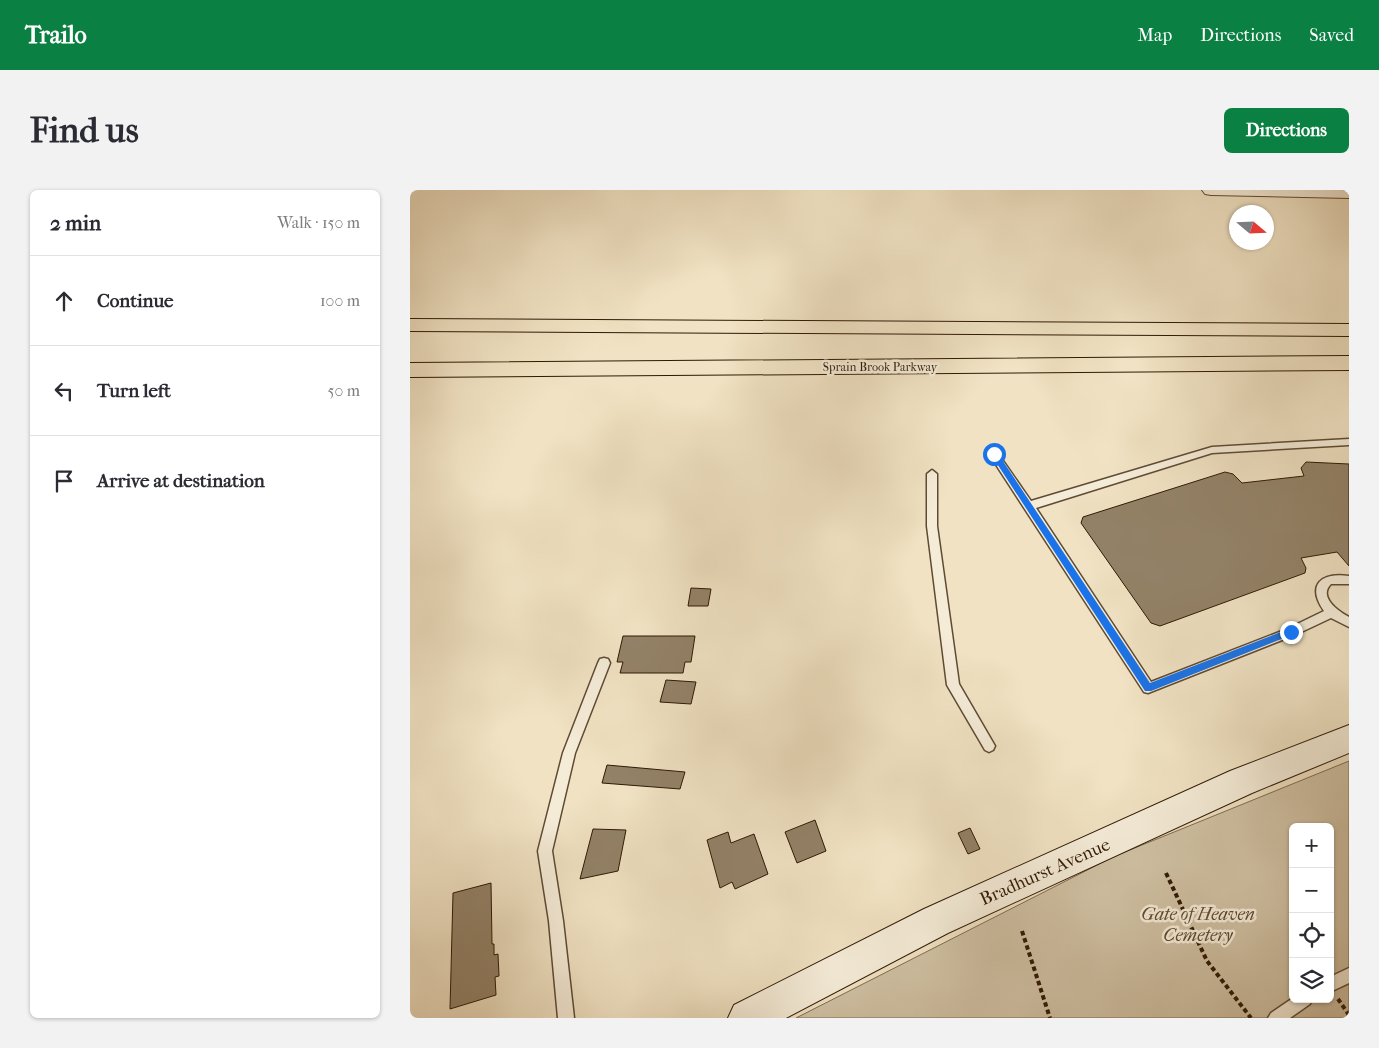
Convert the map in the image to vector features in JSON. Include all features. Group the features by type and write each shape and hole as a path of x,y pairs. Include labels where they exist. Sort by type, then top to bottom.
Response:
{"highway":[{"path":"1283,330 1349,324"},
{"path":"410,325 1349,330"},
{"name":"Sprain Brook Parkway","path":"410,370 1349,363"},
{"path":"1233,364 1349,374"}],"main road":[{"path":"1211,190 1349,193"},
{"name":"Bradhurst Avenue","path":"748,1018 936,921 1241,782 1349,739"}],"lane":[{"path":"1029,506 1212,450 1349,442"},
{"path":"994,454 1148,688 1291,632 1331,613"},
{"path":"932,474 932,526 953,685 989,746"},
{"path":"1349,580 1336,579 1329,581 1323,585 1320,591 1324,606 1331,613 1349,622"},
{"path":"566,1018 556,922 545,851 569,754 604,663"},
{"path":"1334,983 1349,975"},
{"path":"1276,1018 1300,1003"}],"path":[{"path":"1166,874 1207,961 1251,1018"},
{"path":"1022,931 1050,1018"}],"green space":[{"name":"Gate of Heaven Cemetery","path":"1349,761 1349,1018 796,1018 1115,856"}],"building":[{"path":"1306,462 1349,464 1349,566 1337,552 1301,558 1306,568 1305,573 1160,626 1151,623 1081,523 1083,517 1225,472 1233,474 1242,483 1304,476 1301,468"},
{"path":"691,588 711,589 708,606 688,606"},
{"path":"623,636 695,636 691,662 685,662 683,673 620,673 623,662 617,662"},
{"path":"666,680 696,682 691,704 660,702"},
{"path":"607,765 685,772 680,789 602,783"},
{"path":"815,820 826,851 797,863 785,832"},
{"path":"970,828 980,849 968,854 958,833"},
{"path":"593,829 626,830 618,871 580,879"},
{"path":"728,832 731,843 754,834 768,874 735,889 732,882 720,888 707,840"},
{"path":"491,883 492,944 494,944 494,955 498,954 499,976 495,977 496,995 450,1009 453,893"}],"route":[{"path":"994,454 1148,688 1291,632"}]}
